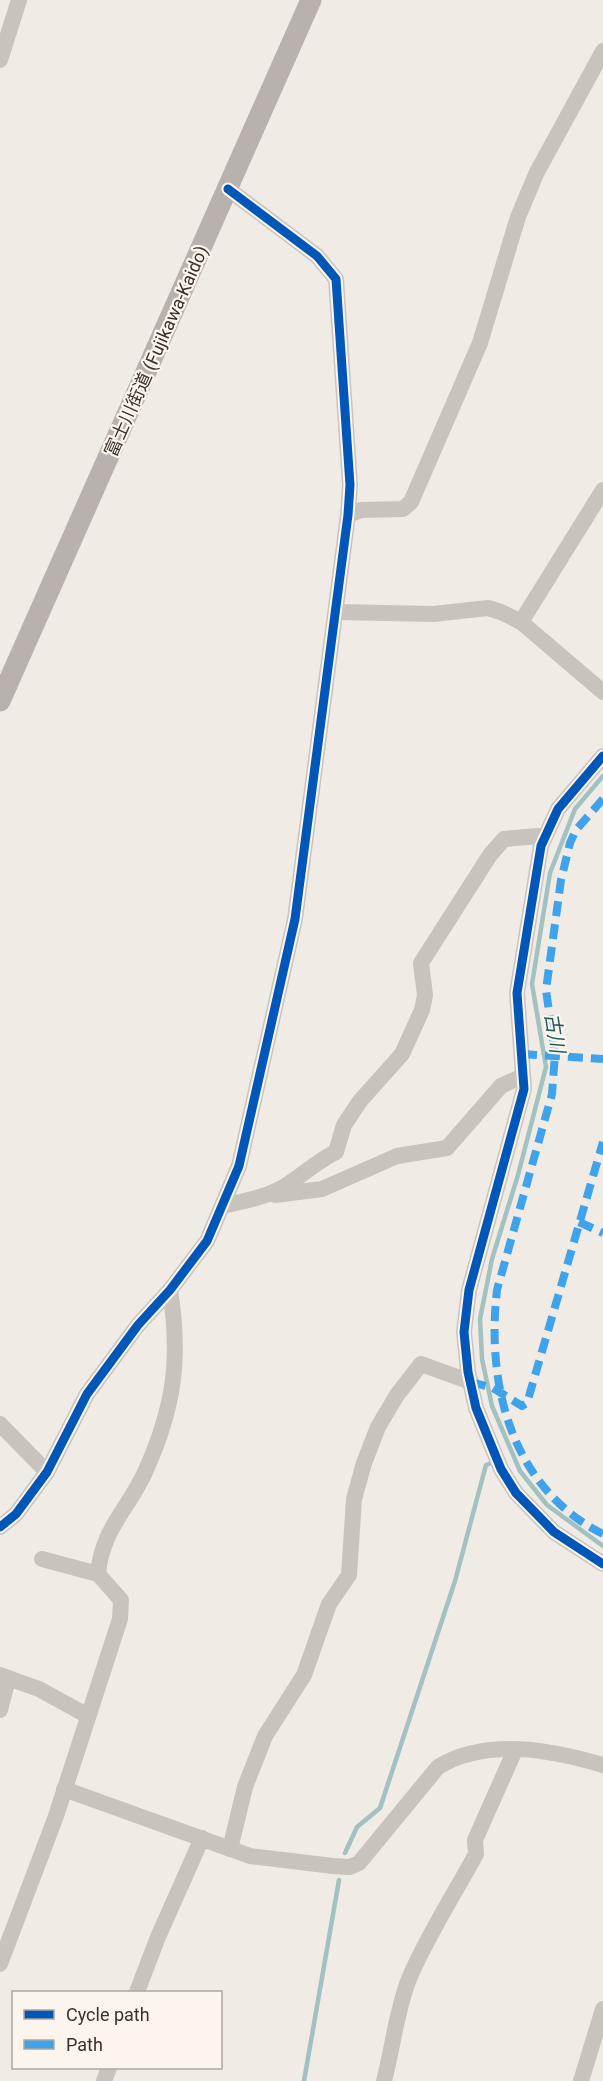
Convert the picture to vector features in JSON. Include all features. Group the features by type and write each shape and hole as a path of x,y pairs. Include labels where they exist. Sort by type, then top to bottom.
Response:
{"main road":[{"name":"富士川街道 (Fujikawa-Kaido)","path":"0,701 311,0"}],"street":[{"path":"0,60 19,0"},
{"path":"348,515 361,510 404,509 411,502 480,343 518,217 537,172 603,51"},
{"path":"0,1527 16,1514 47,1472 87,1394 138,1325 170,1290 207,1241 239,1166 295,919 337,612 350,485 336,279 317,256 228,189"},
{"path":"521,622 603,490"},
{"path":"337,612 433,614 488,608 521,622 603,692"},
{"path":"602,760 558,808 541,846 518,986 524,1089 469,1290 464,1332 471,1382 484,1433 501,1469 516,1493 554,1532 603,1564"},
{"path":"256,1198 284,1187 317,1161 336,1152 344,1125 349,1117 402,1054 422,1010 425,995 421,963 490,855 504,839 538,836"},
{"path":"223,1206 256,1198 322,1189 397,1156 447,1148 501,1086 523,1076"},
{"path":"98,1574 99,1557 114,1520 145,1472 171,1396 177,1357 170,1290"},
{"path":"230,1849 245,1787 265,1736 304,1675 325,1612 349,1575 354,1499 364,1463 378,1427 397,1395 421,1364 471,1382"},
{"path":"0,1424 47,1472"},
{"path":"0,1964 64,1789 120,1619 121,1600 98,1574 42,1559"},
{"path":"0,1710 4,1677 39,1689 88,1716"},
{"path":"64,1789 250,1856 292,1863 350,1867 359,1863 438,1767 453,1758 475,1753 534,1748 603,1765"},
{"path":"384,2081 397,2032 396,2020 410,1978 476,1854 475,1840 515,1750"},
{"path":"136,1991 202,1838"},
{"path":"581,2081 602,2018"}],"waterway":[{"name":"古川","path":"603,776 575,809 550,873 532,984 546,1067 518,1175 492,1259 480,1319 482,1359 492,1406 520,1471 547,1505 603,1546"},
{"path":"345,1853 357,1827 380,1808 455,1581 486,1465 494,1462"},
{"path":"304,2081 339,1880"}],"marked path":[{"path":"603,799 576,830 570,843 561,880 546,990 555,1054 552,1094 497,1290 495,1326 496,1361 501,1396 511,1430 526,1461 546,1490 572,1514 603,1534"},
{"path":"522,1054 603,1059"},
{"path":"471,1382 493,1388 522,1406 527,1403 603,1142"},
{"path":"579,1222 603,1233"}],"cycle path":[{"path":"0,1527 16,1514 47,1472 87,1394 138,1325 170,1290 207,1241 239,1166 295,919 350,485 336,279 317,256 228,189"},
{"path":"603,756 558,809 541,846 517,993 524,1089 469,1290 464,1332 468,1372 476,1408 501,1469 516,1493 554,1532 603,1564"}]}
